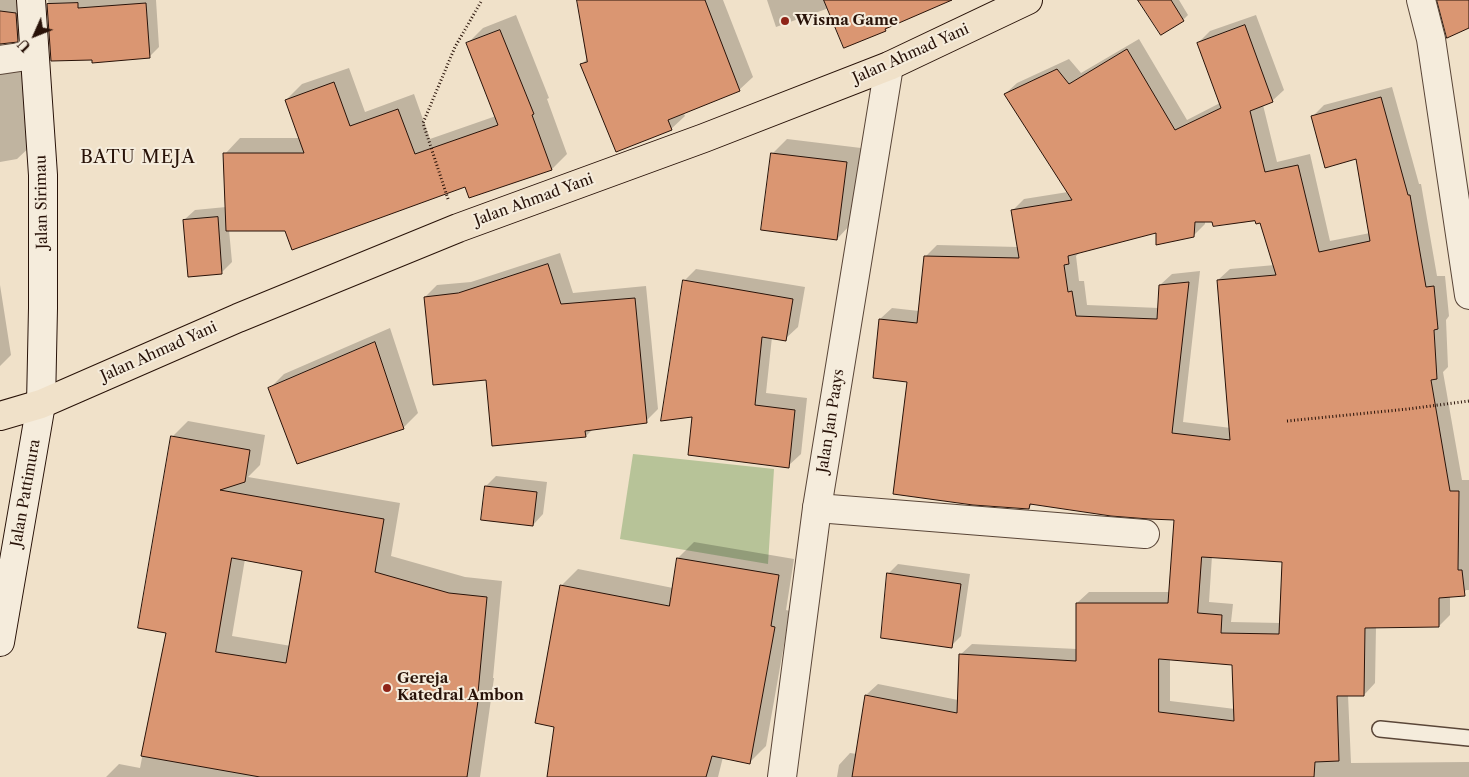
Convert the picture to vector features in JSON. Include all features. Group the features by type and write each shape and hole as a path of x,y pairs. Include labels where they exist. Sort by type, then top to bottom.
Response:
{"highway":[{"name":"Jalan Ahmad Yani","path":"0,416 41,404 238,318 458,228 704,138 890,66 1028,0"}],"street":[{"name":"Jalan Sirimau","path":"32,0 43,175 41,404"},
{"path":"1421,0 1431,39 1469,295"},
{"path":"0,60 34,55"},
{"name":"Jalan Jan Paays","path":"782,777 817,508 890,66"},
{"name":"Jalan Pattimura","path":"0,642 41,404"},
{"path":"817,508 1145,534"}],"lane":[{"path":"1380,728 1469,738"}],"path":[{"path":"458,228 423,123 454,47 482,0"},
{"path":"1287,421 1469,401"}],"green space":[{"path":"633,454 774,469 768,564 620,539"}],"building":[{"path":"577,0 705,0 740,91 668,120 672,130 616,152 580,64 587,62"},
{"path":"824,0 952,0 885,29 886,31 844,48"},
{"path":"1138,0 1171,0 1184,21 1161,35"},
{"path":"1437,0 1469,0 1469,28 1447,38"},
{"path":"78,3 78,8 146,3 150,58 92,63 92,60 51,61 47,4"},
{"path":"0,11 16,13 18,42 0,44"},
{"path":"1245,25 1273,102 1250,111 1265,172 1298,165 1319,252 1370,241 1356,159 1325,168 1311,116 1381,97 1408,195 1410,195 1426,287 1434,286 1438,329 1434,330 1437,379 1431,380 1450,491 1459,491 1458,570 1462,570 1465,596 1439,598 1439,627 1365,628 1364,696 1337,696 1339,761 1315,762 1314,777 852,777 865,695 957,713 959,654 1076,661 1076,603 1168,603 1174,520 1111,516 1030,504 1029,509 973,505 893,494 907,382 873,378 879,319 917,323 924,256 1019,258 1011,210 1072,200 1004,94 1057,69 1069,84 1127,49 1175,130 1221,108 1197,43","holes":["1255,221 1256,224 1260,223 1276,275 1217,280 1230,440 1172,433 1189,282 1159,285 1157,319 1076,316 1072,291 1068,292 1064,265 1069,264 1068,256 1156,233 1156,245 1194,237 1195,222 1212,222 1213,226","1202,557 1282,562 1279,634 1221,633 1222,615 1198,613","1159,659 1232,665 1234,721 1159,712"]},
{"path":"500,30 534,114 532,115 552,170 469,198 465,187 292,250 285,231 226,231 223,153 304,153 285,100 334,82 350,126 398,109 415,154 498,125 466,43"},
{"path":"771,153 847,162 837,240 761,230"},
{"path":"218,217 222,274 188,277 183,220"},
{"path":"548,264 561,304 635,298 647,423 585,431 586,437 492,446 486,380 433,385 424,297 458,293"},
{"path":"683,280 793,299 786,341 762,337 755,405 795,410 789,468 688,455 692,417 661,421"},
{"path":"375,342 404,429 297,464 268,388"},
{"path":"171,436 250,450 245,482 220,490 384,519 375,572 449,593 487,597 479,694 467,777 260,777 141,756 166,633 138,628","holes":["232,558 302,571 286,663 216,652"]},
{"path":"485,486 537,492 533,526 481,520"},
{"path":"677,558 779,575 771,626 775,627 750,764 712,756 706,777 547,777 554,727 535,723 560,585 669,606"},
{"path":"887,573 961,584 952,648 881,638"}],"place":[{"name":"Wisma Game","path":"785,21"},
{"name":"Gereja Katedral Ambon","path":"387,688"}],"district":[{"name":"BATU MEJA","path":"138,158"}]}
